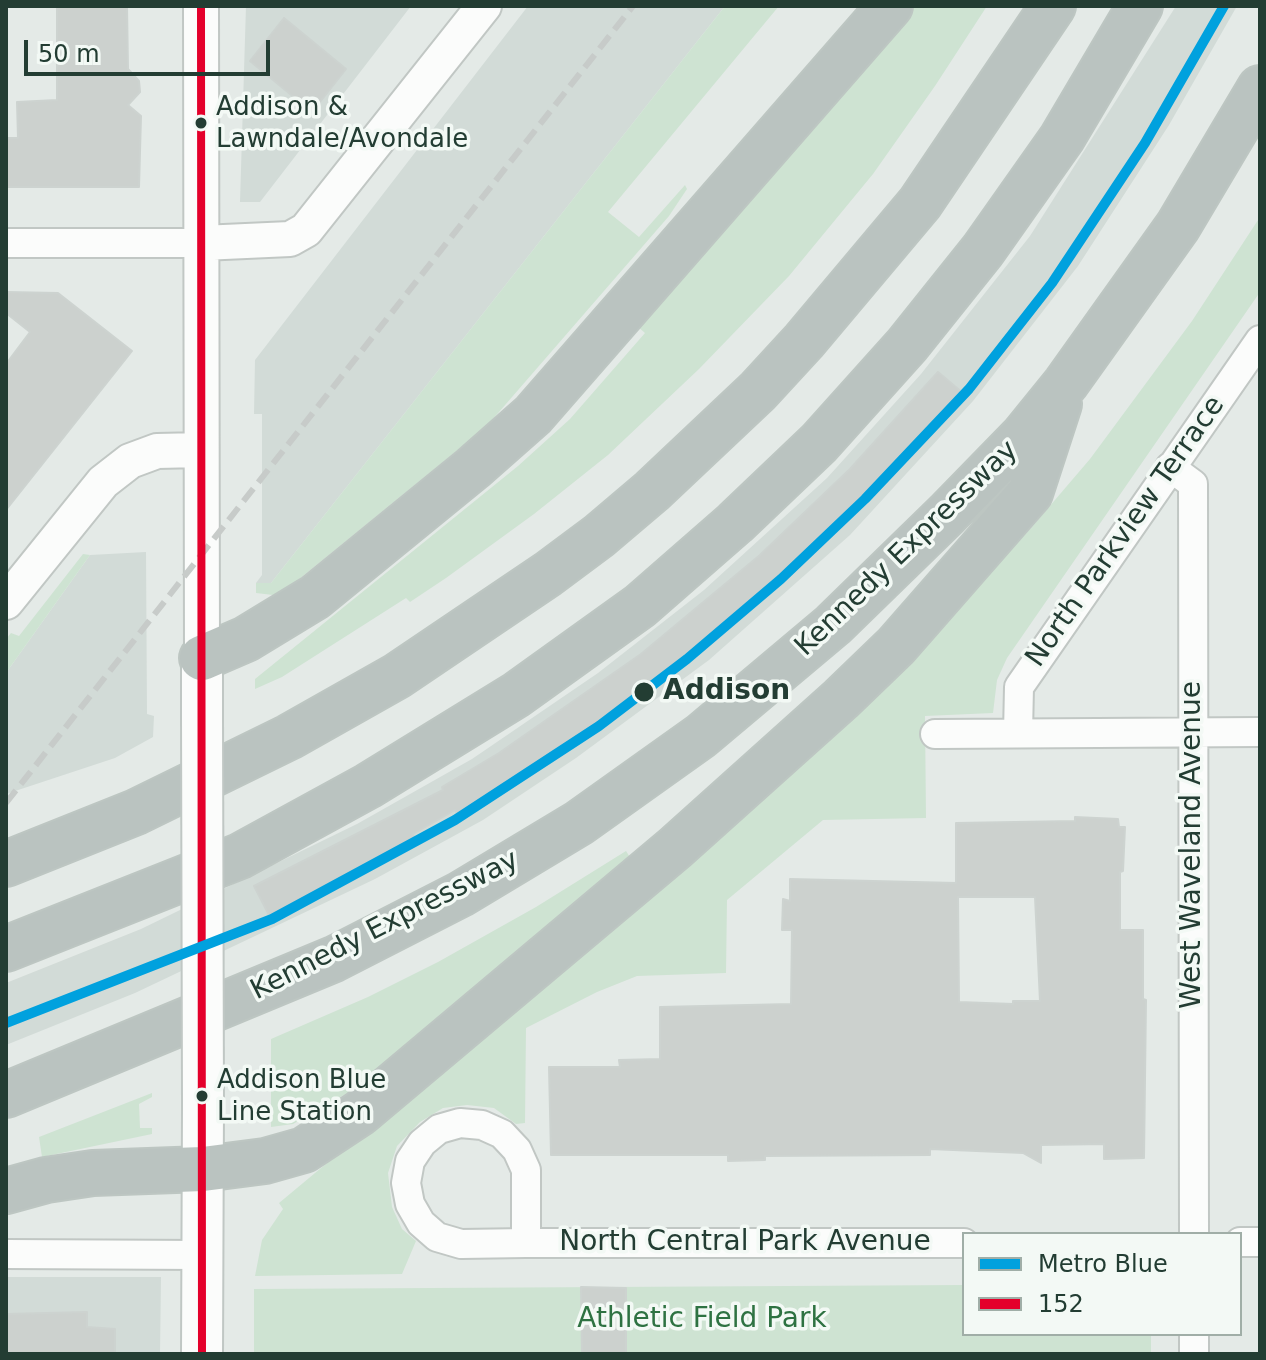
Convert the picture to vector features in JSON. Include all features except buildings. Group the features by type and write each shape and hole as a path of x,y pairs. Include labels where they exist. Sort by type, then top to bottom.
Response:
{"highway":[{"path":"202,658 246,639 315,597 533,415 890,6"},
{"path":"6,864 136,812 289,737 397,676 537,582 610,527 758,391 862,274 920,203 1053,6"},
{"path":"6,949 240,856 368,786 516,695 640,606 809,453 907,345 983,250 1062,138 1140,6"},
{"name":"Kennedy Expressway","path":"6,1095 334,959 461,894 579,823 701,736 833,625 1023,436 1066,383 1178,226 1260,88"},
{"path":"6,1191 46,1180 93,1173 203,1169 265,1161 304,1150 360,1113 675,848 841,699 939,599 1030,493 1066,383"}],"main road":[{"path":"202,658 202,1354"}],"street":[{"path":"201,6 202,658"},
{"path":"6,243 202,243 290,239 306,230 484,6"},
{"name":"North Parkview Terrace","path":"1018,733 1019,687 1260,340"},
{"path":"6,602 103,482 130,461 157,451 201,450"},
{"name":"West Waveland Avenue","path":"1170,467 1193,484 1194,1232"},
{"path":"935,734 1260,732"},
{"name":"North Central Park Avenue","path":"526,1243 526,1170 517,1150 502,1134 482,1125 460,1123 439,1129 422,1143 410,1161 406,1183 410,1204 421,1223 437,1237 461,1244 962,1243"},
{"path":"6,1254 202,1255"}],"shaded area":[{"path":"246,6 411,6 260,202 240,202"},
{"path":"528,6 725,6 271,583 256,583 262,575 262,414 254,414 255,360"},
{"path":"1176,6 1237,6 1169,125 1078,266 973,401 850,535 709,660 576,758 483,820 375,879 135,993 6,1045 6,983 141,929 357,824 472,759 598,673 704,590 827,478 921,374 1030,236"},
{"path":"146,552 147,714 154,716 153,737 115,758 6,794 6,673 90,555"},
{"path":"6,1277 161,1277 160,1354 6,1354"}],"green space":[{"path":"725,6 779,6 608,212 639,237 685,185 687,189 669,216 486,427 287,589 273,595 256,593 256,583 271,583"},
{"path":"914,6 987,6 873,174 789,276 699,369 608,455 534,514 410,602 406,598 282,677 255,689 255,679 518,466 570,419 645,333 637,326 811,129"},
{"path":"1260,217 1260,292 1007,658 997,680 993,713 925,716 926,818 823,820 727,900 726,973 637,976 597,992 526,1028 525,1123 516,1124 494,1108 467,1105 443,1108 420,1122 397,1146 388,1173 392,1207 402,1229 416,1241 402,1274 255,1276 262,1240 283,1209 279,1203 776,789 964,601 1090,459 1192,321"},
{"path":"83,554 90,555 6,673 6,639 11,633 19,636"},
{"path":"626,851 633,862 365,1083 293,1124 271,1127 271,1039 368,997 438,962 536,907"},
{"path":"152,1093 152,1097 139,1104 140,1128 152,1128 152,1134 42,1157 39,1137"},
{"name":"Athletic Field Park","path":"962,1285 962,1336 1151,1336 1151,1354 254,1354 254,1289"}],"railway":[{"path":"6,803 633,6"}],"metro line":[{"name":"Blue","path":"6,1023 272,919 455,820 599,726 687,659 781,579 865,499 969,389 1052,283 1145,143 1224,6"}],"transit line":[{"name":"152","path":"201,6 202,1354"}],"place":[{"name":"Addison & Lawndale/Avondale","path":"201,123"},
{"name":"Addison","path":"644,692"},
{"name":"Addison Blue Line Station","path":"202,1096"}]}
